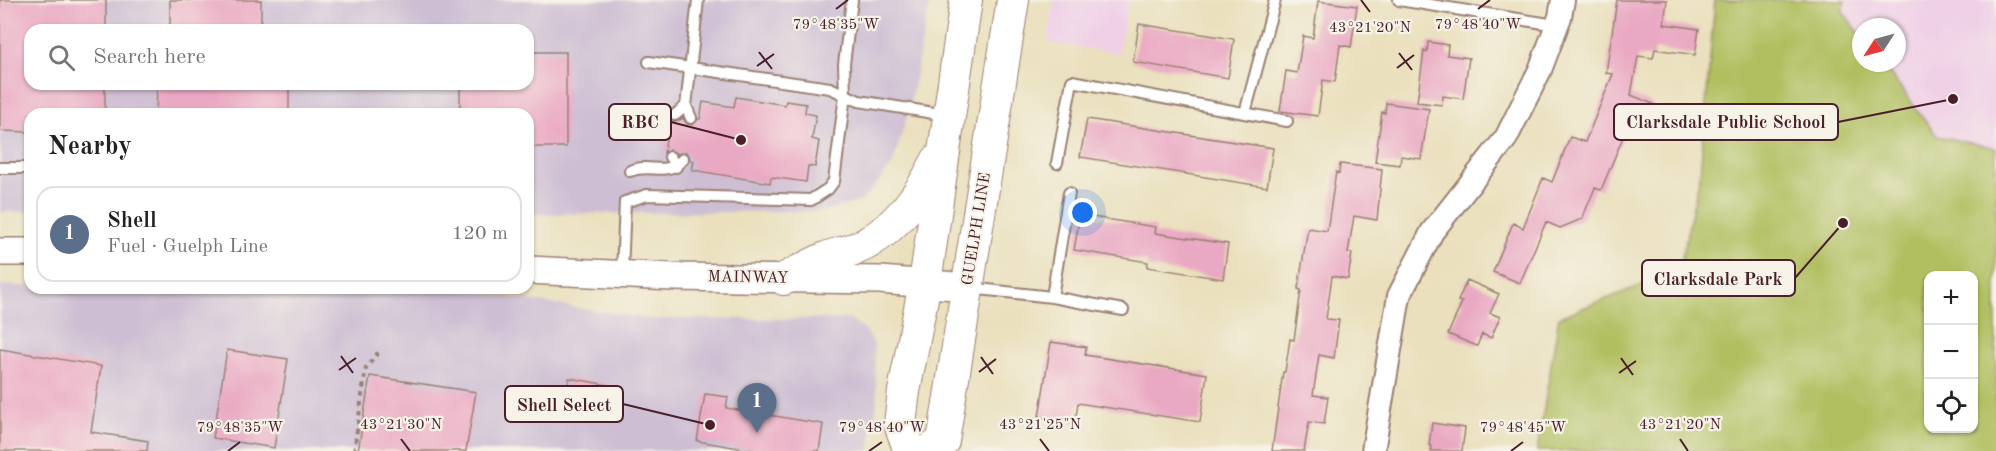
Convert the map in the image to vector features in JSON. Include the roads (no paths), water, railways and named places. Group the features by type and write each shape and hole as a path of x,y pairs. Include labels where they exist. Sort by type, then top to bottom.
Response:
{"main road":[{"path":"910,451 900,424 904,391 925,283 966,0"},
{"name":"GUELPH LINE","path":"929,451 943,441 1013,0"},
{"path":"784,279 828,257 843,254 864,245 894,222 925,183 936,162 948,122"}],"street":[{"path":"1372,451 1399,296 1432,232 1506,138 1540,70 1560,17 1563,0"},
{"path":"0,252 24,252"},
{"name":"MAINWAY","path":"534,270 784,279 866,279 968,287"}],"lane":[{"path":"691,118 686,106 698,0"},
{"path":"622,273 625,202 647,195 811,200 820,196 834,181 845,95 844,64 852,0"},
{"path":"1245,113 1275,0"},
{"path":"1400,0 1556,25"},
{"path":"649,62 830,88 859,101 948,122"},
{"path":"1057,162 1072,81 1287,121"},
{"path":"675,116 686,106"},
{"path":"630,171 635,168 668,169 679,163 669,157"},
{"path":"0,168 24,168"},
{"path":"1052,297 1069,193"},
{"path":"968,287 1052,297 1123,310"}],"place":[{"name":"Clarksdale Public School","path":"1953,99"},
{"name":"RBC","path":"741,140"},
{"name":"Clarksdale Park","path":"1843,223"},
{"name":"Shell Select","path":"710,425"},
{"name":"Shell","path":"757,433"}]}
